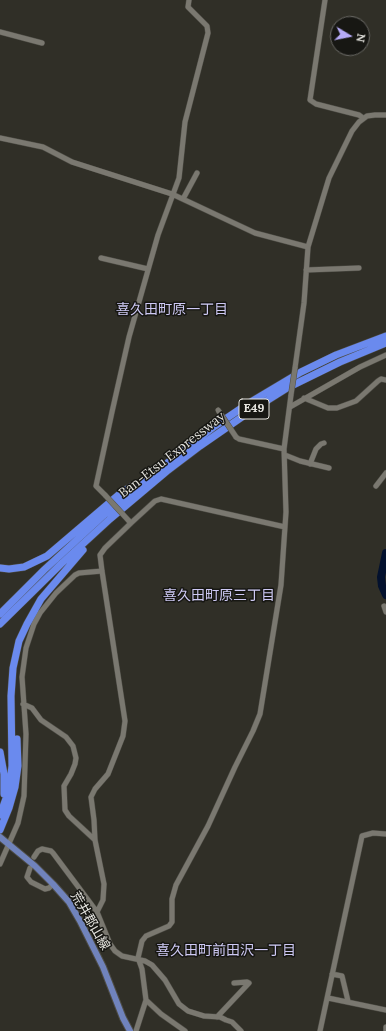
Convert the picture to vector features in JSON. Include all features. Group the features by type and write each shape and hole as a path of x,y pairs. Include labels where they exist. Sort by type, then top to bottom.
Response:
{"highway":[{"name":"Ban-Etsu Expressway","path":"0,614 44,570 105,514 215,426 249,403 295,376 336,355 386,336"},
{"name":"Ban-Etsu Expressway","path":"0,624 61,564 135,498 200,446 287,388 340,362 386,343"},
{"path":"0,568 9,569 24,567 47,556 122,492 162,467"},
{"path":"0,814 9,790 12,766 11,686 14,664 27,624 41,599 78,555 135,498"},
{"path":"0,830 13,794 18,766 18,746 11,686"},
{"path":"0,752 5,782 0,814"}],"main road":[{"name":"荒井郡山線","path":"4,841 35,866 54,884 69,902 103,967 123,1018 130,1031"}],"street":[{"path":"130,522 96,486 129,337 158,235 179,174 185,122 201,64 208,29 188,7 189,0"},
{"path":"325,0 310,100 316,104 358,115 363,118"},
{"path":"0,32 42,43"},
{"path":"136,1031 146,1000 140,962 138,958 144,938 169,926 172,922 172,899 176,885 208,826 258,721 281,585 286,503 284,449 304,303 308,247 329,178 352,131 363,118 375,115 386,115"},
{"path":"0,138 43,147 72,162 172,194 255,233 308,247"},
{"path":"183,199 197,173"},
{"path":"101,258 148,269"},
{"path":"306,270 359,268"},
{"path":"290,406 360,367 386,355"},
{"path":"304,398 328,408 337,408 356,401 378,381 381,379 386,380"},
{"path":"217,409 239,439 284,449"},
{"path":"310,464 316,449 324,443"},
{"path":"284,455 310,464 329,468"},
{"path":"376,486 386,473"},
{"path":"97,912 103,900 104,884 95,840 91,797 95,789 106,777 112,765 123,736 125,721 100,558 102,551 130,522 154,501 160,500 285,527"},
{"path":"0,864 4,841 20,816 24,796 26,734 22,677 23,664 30,634 40,613 56,593 75,575 79,573 102,571"},
{"path":"384,606 386,612"},
{"path":"23,704 32,708 41,720 66,737 73,746 76,758 75,764 64,786 66,810 69,816 95,840"},
{"path":"320,1031 362,836 373,833 386,834"},
{"path":"34,857 40,850 51,851 97,912 110,944 115,951 122,956 138,958 148,962 165,980 179,1004 184,1008 196,1014 217,1017 232,1022 241,1031"},
{"path":"30,868 28,876 30,882 45,889 54,884"},
{"path":"332,974 342,976 348,1001"},
{"path":"217,1017 249,983 234,984"},
{"path":"328,998 386,1010"},
{"path":"146,1000 161,1014 185,1031"}],"waterway":[{"path":"386,553 381,577 382,586 386,595"}],"district":[{"name":"喜久田町原一丁目","path":"172,310"},
{"name":"喜久田町原三丁目","path":"219,596"},
{"name":"喜久田町前田沢一丁目","path":"226,951"}]}
